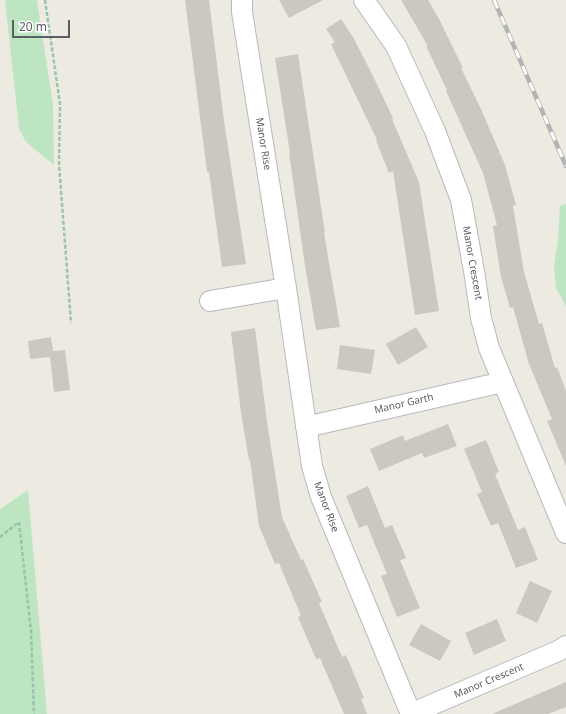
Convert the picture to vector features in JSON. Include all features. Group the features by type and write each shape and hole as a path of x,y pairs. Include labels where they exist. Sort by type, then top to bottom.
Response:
{"street":[{"name":"Manor Rise","path":"242,0 242,12 286,288 312,466 320,497 410,714"},
{"name":"Manor Crescent","path":"364,0 396,46 435,131 461,200 481,318 489,348 566,533"},
{"path":"210,301 286,288"},
{"name":"Manor Garth","path":"306,427 503,382"},
{"name":"Manor Crescent","path":"410,714 558,651 566,646"}],"path":[{"path":"45,0 60,104 59,164 71,323"},
{"path":"0,537 19,522 31,631 34,714"}],"green space":[{"path":"5,0 37,0 53,105 54,165 26,142 19,129"},
{"path":"566,204 566,306 556,288 554,266 558,240 560,206"},
{"path":"28,490 47,714 0,714 0,509"}],"building":[{"path":"185,0 209,0 224,121 246,264 222,267 209,172 207,172"},
{"path":"279,0 323,0 289,18"},
{"path":"401,0 428,0 463,68 461,68 481,109 505,165 516,205 513,206 524,272 539,324 542,323 555,368 557,367 566,391 566,466 547,421 552,419 529,364 513,307 510,308 501,277 493,226 497,225 483,173 426,46 428,46"},
{"path":"341,19 353,37 372,74 393,118 392,119 419,182 439,311 415,315 393,171 389,173 376,141 377,140 331,44 335,42 326,29"},
{"path":"298,54 324,233 340,327 316,330 305,266 290,153 275,58"},
{"path":"416,327 428,347 398,365 386,344"},
{"path":"255,328 267,422 282,517 322,602 319,603 342,657 346,655 364,698 361,699 367,714 344,714 320,658 316,659 298,617 301,616 279,563 275,564 259,526 250,460 241,413 231,332"},
{"path":"51,337 53,351 65,350 70,390 54,392 50,357 30,359 28,341"},
{"path":"340,345 375,350 371,374 337,369"},
{"path":"448,424 457,446 424,458 422,453 379,471 370,449 403,435 405,441"},
{"path":"486,440 499,472 495,474 518,530 525,527 538,560 516,568 498,523 491,526 477,494 482,492 464,449"},
{"path":"368,486 385,528 392,525 406,558 400,560 420,608 397,617 381,576 387,574 367,525 359,528 346,496"},
{"path":"530,581 552,591 537,623 516,613"},
{"path":"497,619 506,641 474,655 465,633"},
{"path":"421,624 451,641 440,661 409,645"},
{"path":"566,682 566,707 548,714 492,714"}],"railway":[{"path":"494,0 566,166"}]}
